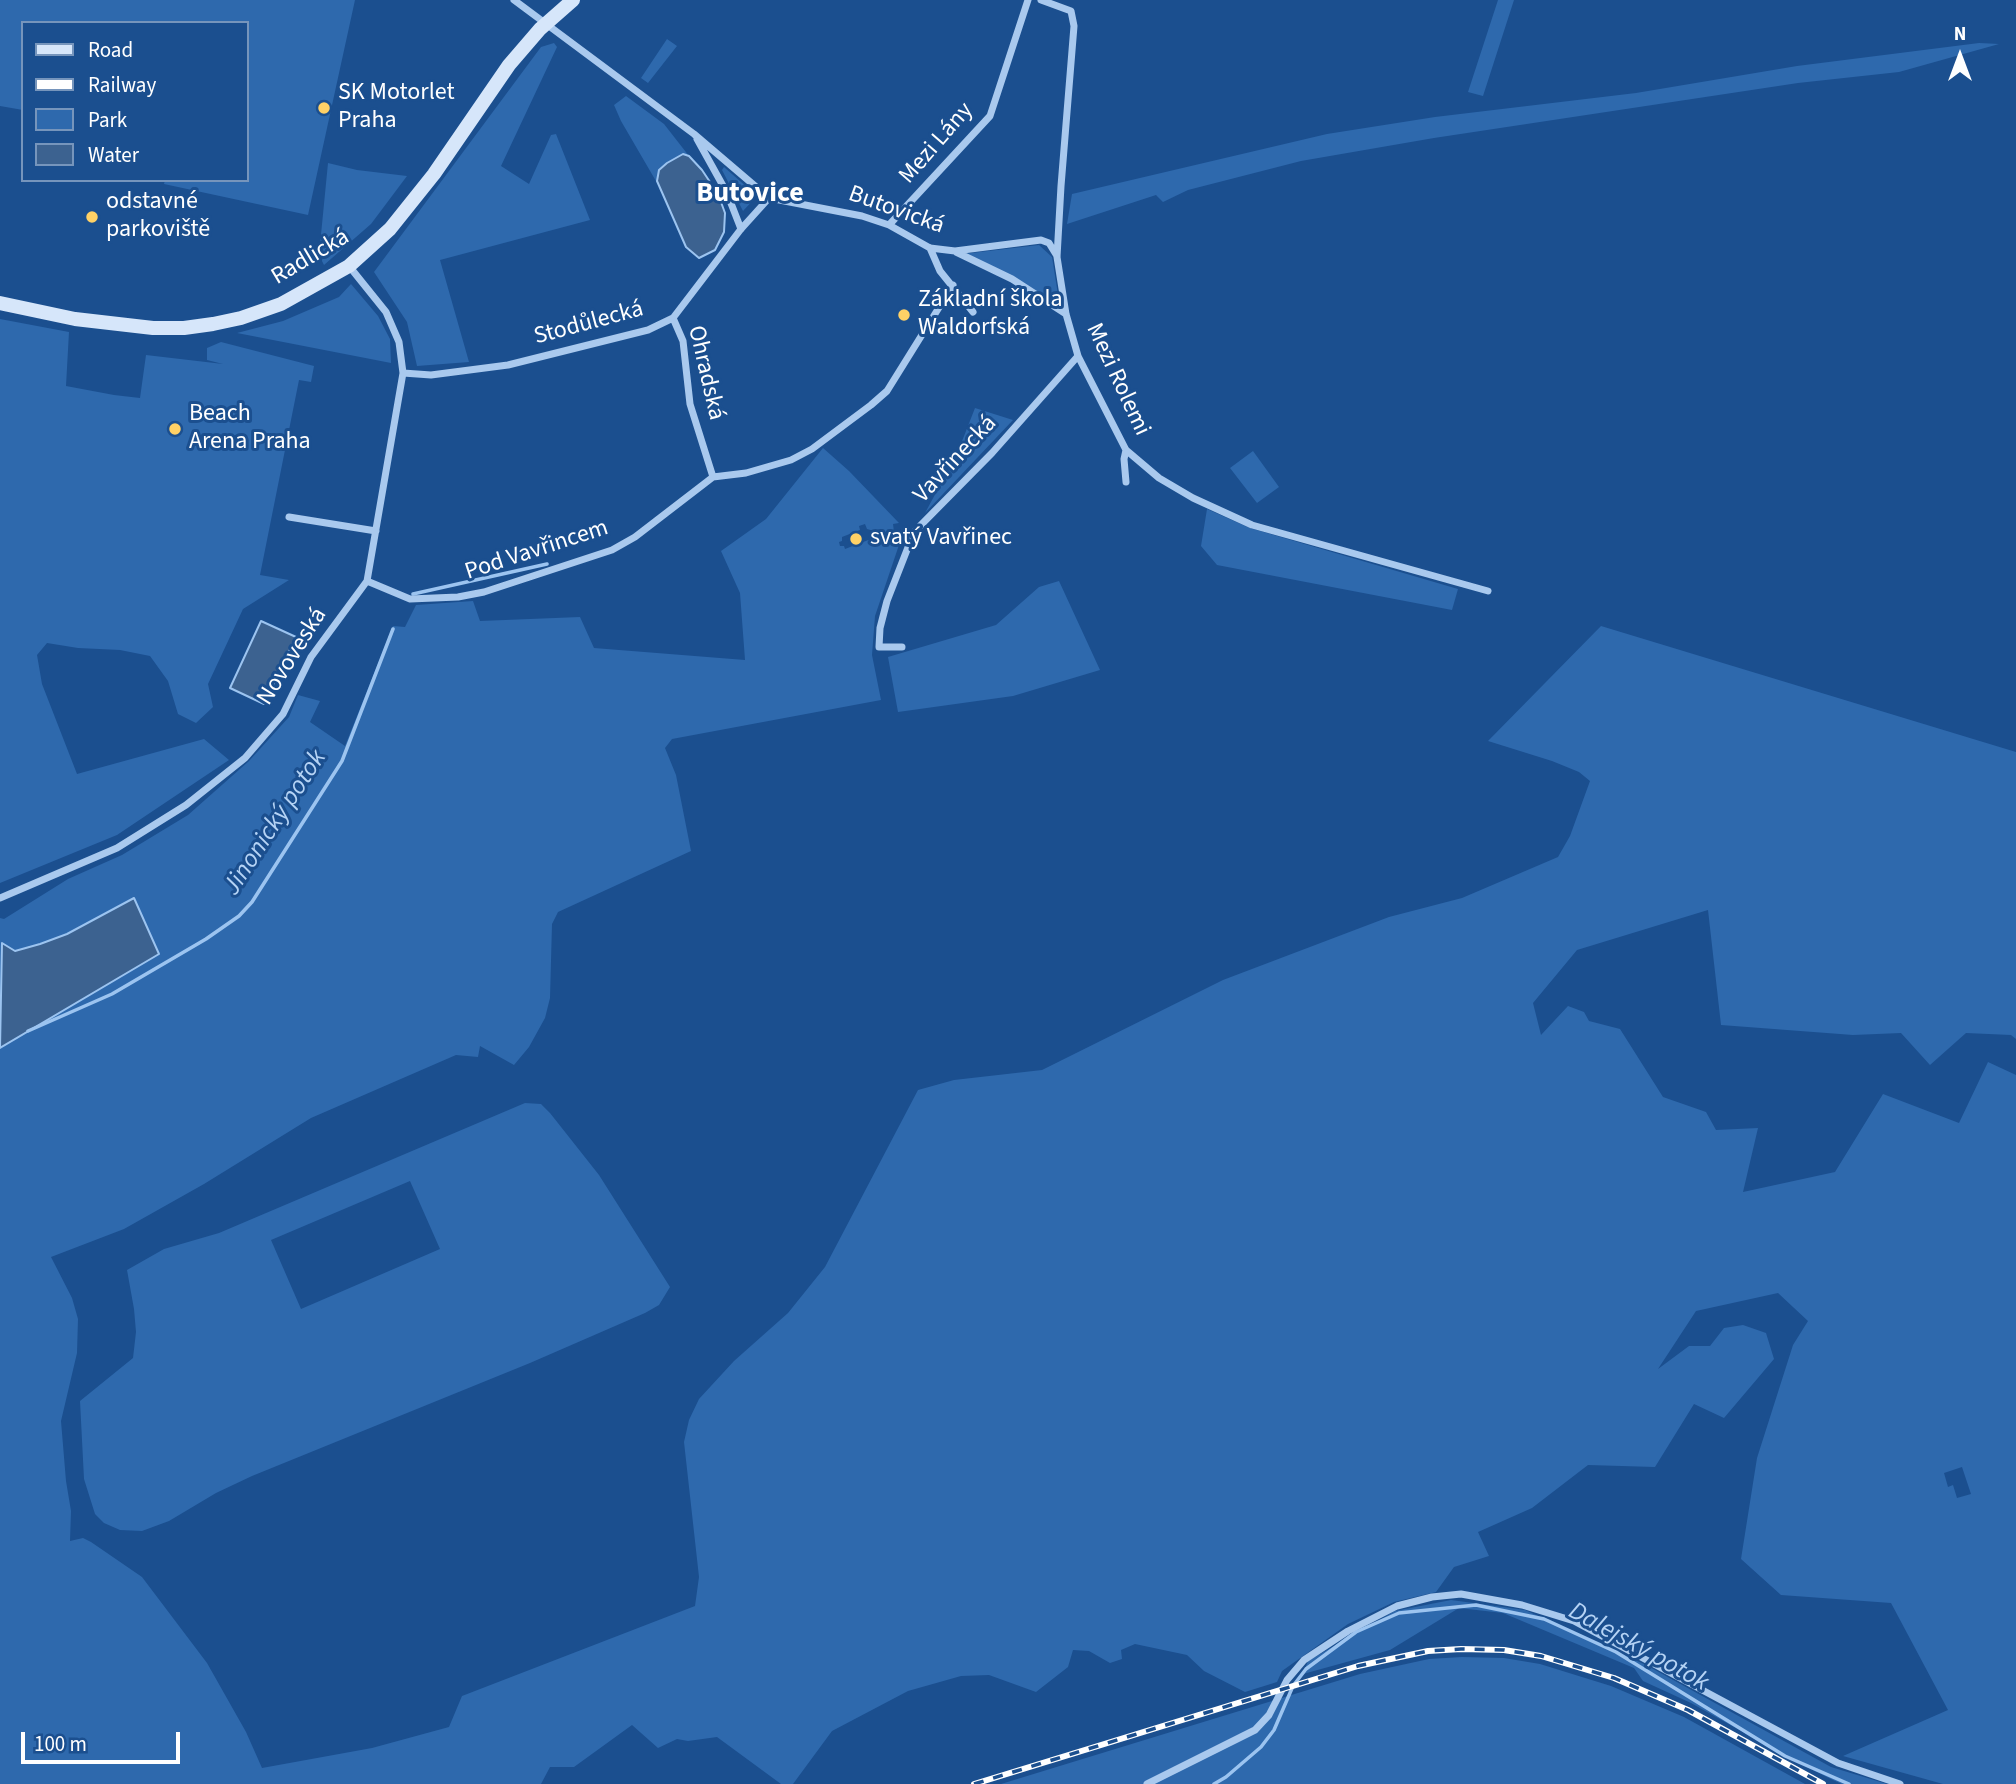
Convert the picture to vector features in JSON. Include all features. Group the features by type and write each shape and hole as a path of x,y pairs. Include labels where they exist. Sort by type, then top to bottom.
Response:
{"main road":[{"name":"Radlická","path":"0,303 121,326 184,328 241,318 281,304 349,266 390,229 410,206 509,65 546,22 573,0"}],"street":[{"path":"514,0 694,134 769,198"},
{"name":"Mezi Lány","path":"889,225 990,116 1028,0"},
{"name":"Mezi Rolemi","path":"1041,0 1071,11 1074,26 1060,186 1057,257 1066,314 1078,356 1126,450 1159,478 1193,498 1252,526 1488,591"},
{"path":"694,134 727,193 741,229"},
{"name":"Butovická","path":"769,198 838,209 889,225 930,248 955,251 1041,240 1049,243 1057,257"},
{"name":"Stodůlecká","path":"403,373 431,376 508,365 648,330 673,318 741,229 769,198"},
{"path":"930,248 940,271 972,312"},
{"path":"955,251 1012,279 1066,314"},
{"name":"Novoveská","path":"0,898 117,848 186,805 245,758 283,714 311,657 367,581 403,373 399,342 386,312 349,266"},
{"name":"Pod Vavřincem","path":"367,581 410,599 458,597 484,592 612,550 635,537 713,477 759,470 791,460 812,449 871,405 896,379 953,285"},
{"name":"Ohradská","path":"673,318 682,341 690,404 713,477"},
{"name":"Vavřinecká","path":"902,648 878,647 880,628 887,601 915,532 992,453 1078,356"},
{"path":"1126,450 1126,482"},
{"path":"289,517 376,531"},
{"path":"1147,1784 1255,1730 1269,1715 1287,1679 1304,1660 1348,1630 1397,1606 1432,1597 1461,1594 1522,1605 1574,1622 1838,1763 1900,1784"}],"green space":[{"path":"0,0 355,0 308,215 164,184 248,182 248,21 21,21 21,110 0,106"},
{"path":"1498,0 1514,0 1483,96 1468,92"},
{"path":"667,39 677,46 648,83 641,78"},
{"path":"554,43 557,47 501,166 529,184 551,135 556,134 590,220 440,260 469,362 417,366 407,322 374,272 541,47"},
{"path":"1979,43 1999,44 1899,72 1798,83 1434,138 1301,161 1188,190 1163,202 1156,195 1067,224 1072,194 1327,134 1435,117 1636,93 1797,66"},
{"path":"626,96 664,124 689,156 687,154 657,181 660,188 614,105"},
{"path":"328,163 357,170 407,176 371,224 324,265 319,255"},
{"path":"724,167 757,196 743,211 722,170"},
{"path":"1039,245 1052,257 1060,307 963,254"},
{"path":"351,284 378,316 390,339 391,363 237,333 283,321 339,297"},
{"path":"0,319 69,332 66,386 114,395 140,398 146,355 223,364 207,360 207,348 221,342 314,366 311,382 299,380 260,575 289,580 243,609 208,684 213,707 196,723 178,714 168,681 150,656 120,650 47,643 37,655 42,684 77,774 204,739 229,760 117,835 0,883"},
{"path":"975,408 1013,420 925,513 957,454"},
{"path":"823,448 899,523 893,524 894,532 901,532 901,539 875,616 872,655 881,700 672,739 665,748 676,775 691,851 558,912 552,924 550,998 545,1018 529,1047 514,1065 480,1046 478,1057 456,1055 311,1118 204,1184 124,1229 51,1257 72,1298 78,1319 77,1353 61,1421 71,1511 70,1541 83,1538 91,1542 142,1577 207,1663 246,1732 262,1768 372,1748 449,1727 462,1696 695,1606 699,1577 684,1442 689,1420 699,1399 734,1361 788,1313 825,1267 918,1090 954,1080 1042,1070 1223,980 1389,917 1462,898 1558,857 1570,836 1590,781 1579,772 1552,761 1488,741 1601,626 2016,752 2016,1039 2011,1035 1966,1033 1930,1065 1901,1033 1853,1035 1721,1025 1708,910 1577,950 1533,1003 1541,1035 1568,1006 1584,1012 1589,1021 1620,1029 1663,1097 1706,1112 1716,1130 1758,1128 1743,1192 1835,1172 1883,1094 1959,1123 1988,1062 2016,1075 2016,1784 1943,1784 1843,1756 1948,1710 1891,1603 1781,1595 1741,1559 1757,1458 1793,1345 1808,1321 1778,1293 1696,1311 1658,1369 1689,1346 1710,1346 1724,1328 1743,1325 1766,1333 1774,1359 1724,1418 1694,1404 1655,1467 1588,1465 1532,1508 1478,1532 1489,1556 1454,1567 1436,1592 1394,1602 1348,1624 1282,1671 1277,1682 1245,1692 1204,1671 1187,1655 1135,1644 1121,1650 1122,1659 1110,1663 1089,1651 1073,1650 1068,1667 1036,1692 989,1675 961,1676 908,1691 832,1731 793,1784 781,1784 717,1737 688,1741 677,1739 658,1748 632,1725 574,1767 550,1767 541,1784 0,1784 0,918 4,919 68,879 122,855 188,815 249,761 289,717 298,695 320,701 310,722 345,746 393,626 405,627 416,605 473,601 480,621 580,617 594,648 745,660 740,593 721,551 766,519","holes":["865,524 867,529 874,531 871,539 845,549 840,546 842,537 860,530 859,526","1962,1467 1971,1494 1957,1498 1953,1485 1948,1487 1944,1473"]},
{"path":"1253,451 1279,487 1257,503 1230,468"},
{"path":"1207,509 1250,528 1458,589 1452,610 1217,565 1201,546"},
{"path":"1059,581 1100,670 1013,696 898,712 888,657 996,625 1039,587"},
{"path":"525,1103 541,1104 599,1175 670,1287 659,1305 645,1313 530,1363 252,1476 216,1493 169,1521 142,1531 120,1530 104,1523 95,1514 84,1479 80,1401 133,1358 136,1332 127,1270 164,1249 219,1233","holes":["410,1181 440,1249 301,1309 271,1240"]},
{"path":"1451,1600 1525,1610 1646,1665 1831,1767 1887,1784 1842,1784 1833,1780 1691,1703 1643,1681 1634,1668 1503,1613 1459,1608 1390,1650 1303,1674 1308,1661 1395,1611"},
{"path":"1504,1658 1540,1664 1611,1686 1684,1717 1805,1784 1001,1784 1360,1674 1429,1659"}],"water":[{"path":"683,154 689,156 702,170 718,194 725,213 724,232 715,250 699,258 686,247 657,181 659,170"},
{"path":"261,621 296,637 264,704 230,688"},
{"path":"134,898 159,954 0,1048 2,943 15,951 40,944 67,934"}],"waterway":[{"name":"Jinonický potok","path":"413,594 547,564"},
{"name":"Jinonický potok","path":"28,1031 112,994 206,939 239,916 252,902 342,761 393,629"},
{"name":"Dalejský potok","path":"1214,1784 1261,1747 1274,1730 1293,1686 1306,1669 1356,1632 1399,1613 1476,1605 1544,1619 1616,1652 1785,1756 1849,1784"}],"railway":[{"path":"974,1784 1358,1666 1428,1651 1461,1649 1504,1650 1541,1656 1614,1678 1688,1710 1823,1784"}],"place":[{"name":"SK Motorlet Praha","path":"324,108"},
{"name":"odstavné parkoviště","path":"92,217"},
{"name":"Základní škola Waldorfská","path":"904,315"},
{"name":"Beach Arena Praha","path":"175,429"},
{"name":"svatý Vavřinec","path":"856,539"}],"district":[{"name":"Butovice","path":"750,195"}]}
